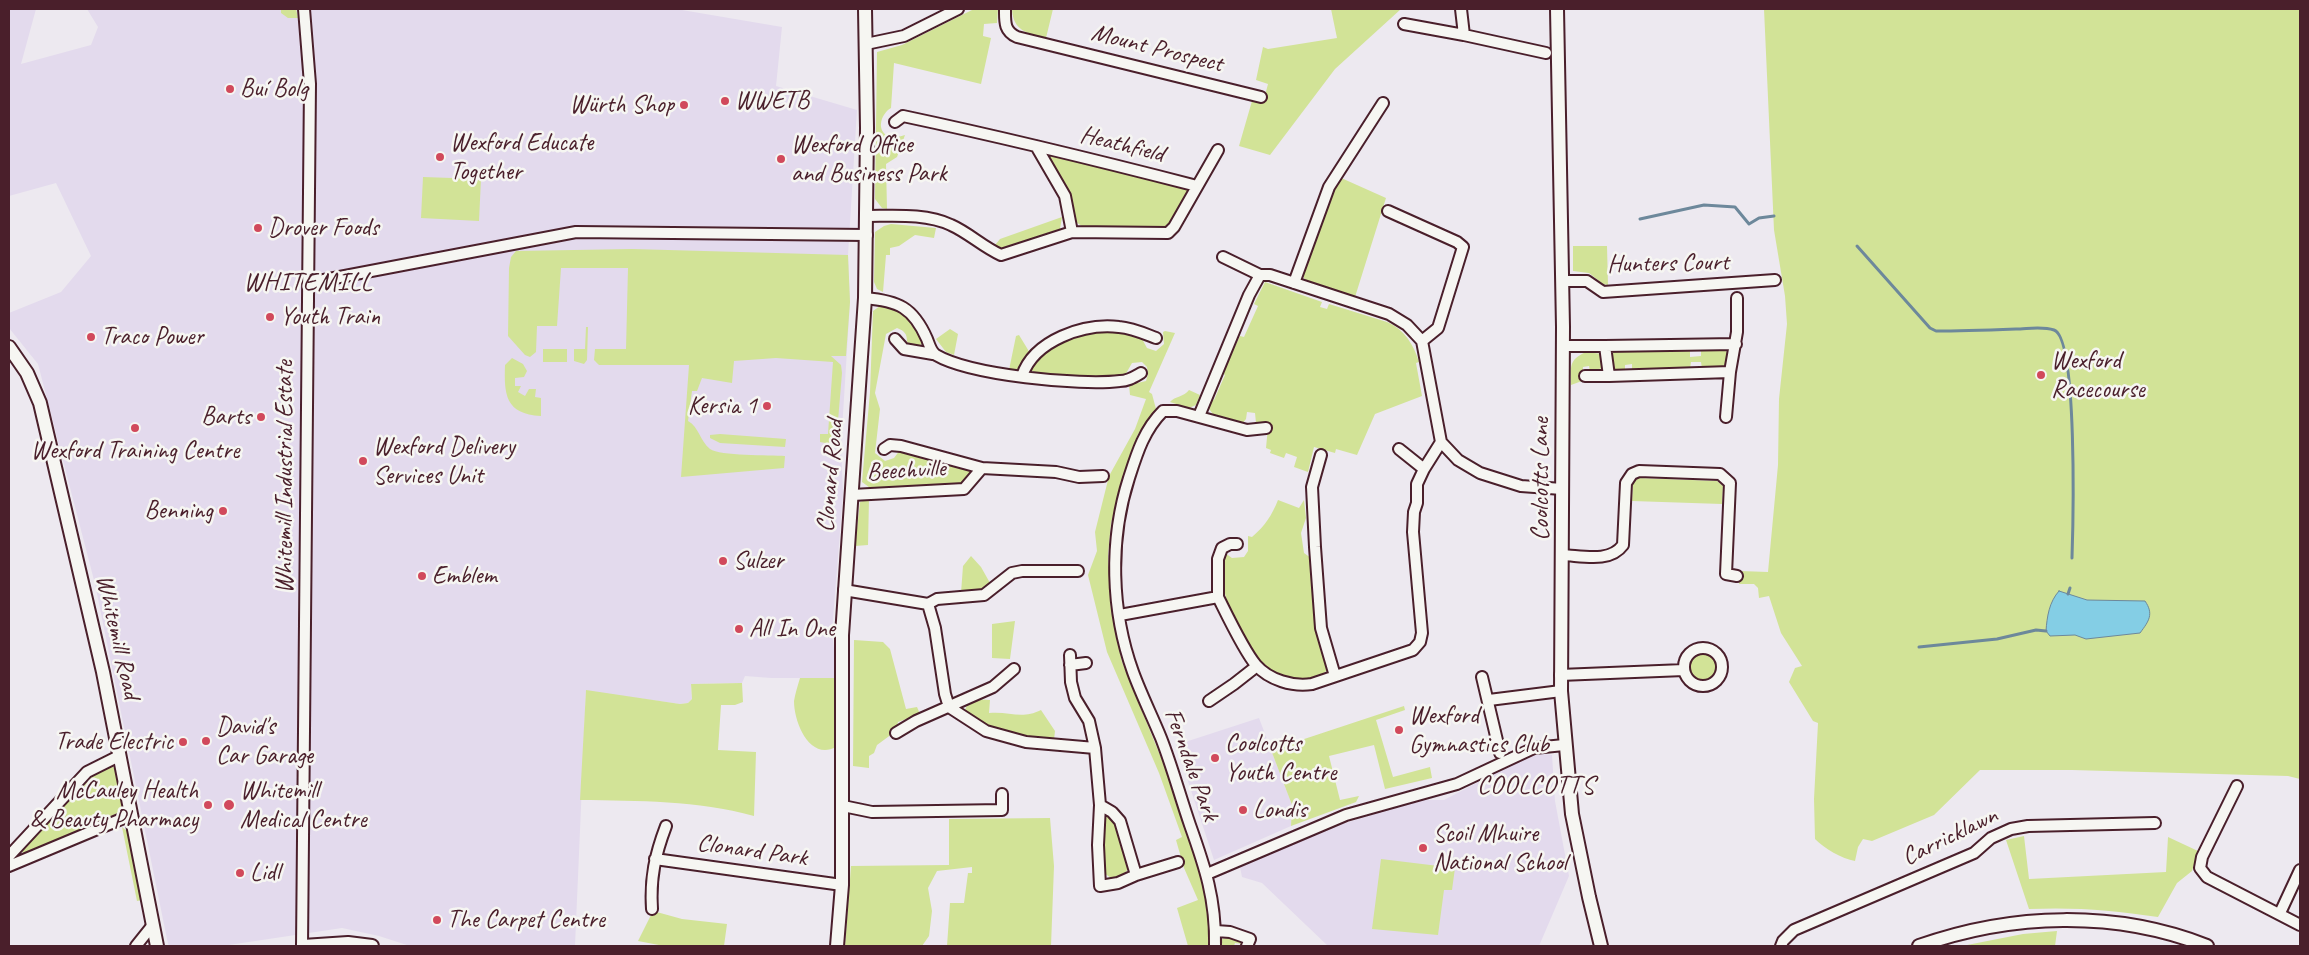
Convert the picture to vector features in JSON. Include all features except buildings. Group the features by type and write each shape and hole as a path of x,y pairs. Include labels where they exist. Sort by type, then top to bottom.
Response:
{"street":[{"name":"Whitemill Industrial Estate","path":"302,946 310,84 304,9"},
{"name":"Clonard Road","path":"837,946 842,884 842,635 865,298 867,235 865,9"},
{"path":"866,44 904,36 958,9"},
{"name":"Mount Prospect","path":"1005,9 1006,27 1009,33 1017,37 1261,97"},
{"path":"1461,9 1464,36"},
{"name":"Coolcotts Lane","path":"1557,9 1563,281 1563,555 1560,691 1572,814 1588,897 1601,946"},
{"path":"1404,24 1546,53"},
{"path":"1294,283 1329,187 1383,102"},
{"name":"Heathfield","path":"895,122 903,116 1036,146 1197,186"},
{"name":"Heathfield","path":"1036,146 1065,196 1072,232"},
{"path":"866,216 909,217 949,224 963,230 987,249 1001,255 1072,232 1168,233 1174,228 1218,150"},
{"path":"1388,210 1457,242 1463,247 1438,328 1422,341"},
{"path":"308,283 576,232 867,235"},
{"path":"1222,257 1260,275 1270,275 1389,314 1407,325 1422,341 1441,442 1458,460 1480,473 1521,486 1562,489"},
{"path":"1199,416 1260,275"},
{"name":"Hunters Court","path":"1563,281 1587,281 1603,292 1774,280"},
{"path":"865,298 898,304 915,315 933,354"},
{"path":"1726,417 1730,372 1736,344 1737,298"},
{"path":"1022,376 1033,356 1052,342 1072,332 1096,327 1118,326 1138,330 1156,338"},
{"path":"895,339 904,349 933,354 945,360 1008,375 1081,382 1120,381 1141,373"},
{"path":"1563,346 1736,344"},
{"path":"1605,346 1609,376"},
{"name":"Whitemill Road","path":"9,347 27,373 40,403 98,648 157,946"},
{"path":"1586,376 1730,372"},
{"name":"Ferndale Park","path":"1215,946 1214,901 1207,874 1162,740 1133,673 1124,645 1116,590 1116,534 1122,498 1137,453 1144,436 1154,420 1163,411 1177,411 1247,430 1266,428"},
{"path":"1237,544 1230,544 1222,548 1218,559 1218,597 1257,666 1277,679 1299,686 1413,650 1420,642 1422,633 1413,532 1414,512 1418,503 1418,484 1424,468 1441,442"},
{"name":"Beechville","path":"884,449 890,445 901,446 982,468 1056,472 1085,478 1103,476"},
{"path":"1399,450 1424,468"},
{"path":"1321,455 1312,487 1314,546 1321,628 1335,676"},
{"name":"Beechville","path":"852,495 964,489 982,468"},
{"path":"1563,555 1610,556 1618,553 1623,545 1626,483 1632,474 1639,471 1720,474 1730,483 1726,574 1737,576"},
{"path":"844,590 928,604 937,599 984,595 1012,573 1022,571 1078,571"},
{"path":"1120,615 1218,597"},
{"path":"928,604 935,628 945,694 950,707 973,723 994,733 1026,742 1095,748"},
{"path":"1086,663 1070,660 1075,698 1089,721 1095,748 1100,805 1098,845 1100,886 1178,862"},
{"name":"Ferndale Park","path":"1209,700 1257,666"},
{"path":"896,733 916,721 993,687 1014,668"},
{"path":"1560,675 1684,670"},
{"path":"1482,677 1500,753"},
{"path":"1488,700 1560,691"},
{"path":"1207,874 1346,815 1457,784 1534,748 1564,745"},
{"path":"9,856 87,772 119,756"},
{"path":"2237,786 2202,857 2200,868 2207,877 2280,913 2300,926"},
{"path":"843,806 872,812 1002,810 1002,794"},
{"path":"1100,805 1112,812 1120,821 1136,874"},
{"path":"9,866 131,815"},
{"name":"Carricklawn","path":"1781,946 1784,939 1794,930 1974,853 1991,838 2011,829 2045,824 2155,823"},
{"name":"Clonard Park","path":"652,909 650,884 655,859 666,826"},
{"name":"Clonard Park","path":"655,859 842,884"},
{"path":"2280,913 2300,870"},
{"path":"1919,946 1988,927 2046,920 2093,920 2138,925 2175,934 2207,946"},
{"path":"136,946 152,926"},
{"path":"1216,931 1230,932 1250,939 1247,946"},
{"path":"302,946 348,943 372,946"}],"shaded area":[{"path":"9,9 36,9 21,64 91,45 98,27 87,9 676,9 782,27 776,86 857,110 848,255 850,302 841,446 843,493 832,632 837,678 745,676 742,683 691,684 692,699 688,703 680,704 586,691 575,946 410,946 379,936 342,928 222,946 170,946 168,944 95,584 38,364 9,328 9,313 61,292 91,256 56,183 9,196"},
{"path":"1259,718 1292,805 1291,826 1214,860 1176,745"},
{"name":"Scoil Mhuire National School","path":"1534,753 1552,755 1555,801 1569,876 1539,946 1328,946 1262,883 1242,877 1240,867 1327,829 1418,800 1444,800"}],"green space":[{"path":"281,9 296,9 298,18 288,18 281,13"},
{"path":"974,9 998,9 997,23 984,24 983,36 991,38 981,84 894,63 891,108 882,119 881,128 883,132 892,137 905,135 897,157 886,164 887,209 882,208 875,199 877,52 902,45"},
{"path":"1012,9 1053,9 1046,38 1018,27"},
{"path":"1331,9 1401,9 1335,69 1270,155 1239,146 1252,101 1263,103 1268,84 1256,80 1263,47 1268,49 1337,38"},
{"name":"Wexford Racecourse","path":"1764,9 2300,9 2300,779 2288,776 2072,770 1980,770 1934,815 1872,841 1863,839 1858,847 1855,861 1834,853 1815,839 1814,799 1818,723 1813,721 1789,682 1795,668 1802,666 1781,633 1769,596 1759,598 1758,588 1754,584 1739,584 1740,571 1768,572 1778,465 1779,399 1787,324 1785,296 1774,230"},
{"path":"1049,153 1186,188 1188,191 1173,220 1165,228 1086,229 1076,222 1071,198 1048,158"},
{"path":"423,177 481,179 479,221 421,218"},
{"path":"1339,177 1386,198 1355,297 1310,284 1304,278 1302,270"},
{"path":"1062,217 1060,229 1002,248 995,245 1000,239"},
{"path":"891,224 936,228 934,238 915,235 899,246 890,248 890,255 886,255 883,292 877,289 874,282 875,232"},
{"path":"1573,246 1607,246 1608,285 1603,284 1589,273 1573,271"},
{"path":"632,249 848,255 850,302 846,356 831,356 841,365 842,373 836,445 820,442 820,434 828,434 833,362 776,358 734,361 732,383 702,378 697,391 692,391 688,421 695,427 710,449 734,454 785,456 784,468 681,477 689,365 599,365 594,360 595,349 626,349 628,268 561,268 557,326 537,326 536,352 530,357 525,355 508,336 509,268 511,257 516,251"},
{"path":"1265,282 1322,302 1320,307 1327,309 1329,304 1387,322 1408,338 1419,362 1416,363 1422,396 1375,414 1357,455 1336,449 1335,453 1314,447 1308,472 1294,467 1297,457 1286,453 1284,458 1270,453 1271,450 1266,448 1267,424 1256,423 1255,413 1247,412 1246,419 1242,424 1215,417 1207,406 1209,399 1214,400 1225,375 1222,373 1240,336 1244,337 1258,306 1254,304"},
{"path":"887,305 909,319 924,342 918,347 910,345 907,342 905,333 897,328 886,334 875,393 880,409 875,453 885,461 894,458 900,450 969,469 972,473 962,484 873,490 862,482 870,392 873,311 880,306"},
{"path":"586,327 588,327 587,360 584,364 574,361 574,349 585,349"},
{"path":"950,329 958,334 954,355 946,352 936,339"},
{"path":"1105,332 1129,334 1141,337 1147,348 1156,351 1164,344 1163,332 1175,333 1149,392 1152,394 1156,409 1138,434 1129,457 1111,523 1108,555 1111,611 1122,662 1166,770 1195,857 1209,907 1210,946 1188,946 1177,908 1198,900 1184,868 1176,840 1182,837 1159,773 1107,652 1088,575 1097,551 1095,532 1109,476 1135,429 1146,399 1130,395 1129,385 1146,381 1147,367 1142,362 1132,363 1124,377 1102,378 1063,377 1030,370 1035,361 1048,350 1081,335"},
{"path":"1019,335 1030,353 1018,370 1009,370 1016,336"},
{"path":"1722,348 1728,353 1726,363 1724,366 1712,369 1702,369 1701,362 1691,362 1690,369 1632,371 1632,364 1625,365 1625,372 1614,369 1612,353 1616,351 1690,349 1690,357 1701,356 1701,349"},
{"path":"543,349 567,349 567,362 543,362"},
{"path":"1586,352 1602,354 1604,360 1602,368 1590,372 1589,366 1583,367 1582,381 1571,385 1573,361"},
{"path":"512,358 523,364 527,371 524,377 515,378 515,386 521,386 518,392 525,396 529,389 536,389 535,397 541,398 541,416 520,411 509,401 505,385 505,365"},
{"path":"1189,390 1200,395 1196,405 1189,408 1170,402 1185,394"},
{"path":"720,434 786,439 785,447 720,443 710,438 710,435"},
{"path":"1638,478 1717,481 1723,486 1722,504 1632,501 1633,484"},
{"path":"869,499 868,545 855,546 860,502"},
{"path":"1278,500 1299,508 1304,500 1306,518 1301,533 1304,553 1311,558 1327,663 1327,670 1325,672 1310,680 1301,681 1284,678 1271,670 1258,658 1236,624 1223,586 1222,568 1225,553 1232,558 1244,557 1248,551 1248,536 1252,537 1257,533 1271,515"},
{"path":"971,556 981,567 990,583 977,591 961,593 963,566"},
{"path":"1015,621 1010,659 992,658 992,624"},
{"path":"854,640 883,642 890,649 906,709 917,707 920,714 898,722 897,727 891,730 892,734 877,745 874,753 869,756 869,768 853,766"},
{"path":"1704,653 1714,657 1718,667 1714,677 1704,681 1694,677 1690,667 1694,657"},
{"path":"800,678 837,678 836,747 827,750 818,749 805,738 800,729 794,701"},
{"path":"742,683 743,702 735,705 721,705 718,750 756,752 754,816 689,804 580,800 586,690 680,704 688,703 692,699 691,684"},
{"path":"974,699 990,700 989,713 1021,715 1041,710 1055,731 1054,740 1006,733 983,725 965,710 968,703"},
{"path":"1404,706 1405,710 1376,720 1393,777 1430,767 1432,778 1385,789 1374,745 1329,756 1340,800 1359,796 1356,802 1291,826 1292,805 1271,750"},
{"path":"105,767 113,767 116,770 122,807 120,812 27,853 23,853 21,849 96,773"},
{"path":"1105,817 1114,819 1128,868 1119,877 1111,878 1104,873 1102,821"},
{"path":"1050,818 1054,866 1051,946 947,946 950,903 964,903 968,873 972,873 972,867 937,871 928,888 932,911 929,936 922,946 845,946 851,866 949,865 949,819"},
{"path":"122,827 127,831 142,900 137,901"},
{"path":"2024,836 2029,879 2166,872 2168,837 2198,851 2192,871 2177,883 2158,917 2062,908 2029,909 2006,840"},
{"path":"1381,859 1455,868 1452,890 1444,890 1438,935 1372,929"},
{"path":"653,911 682,919 727,924 724,946 664,946 638,941"},
{"path":"2057,931 2055,946 1962,946 2023,934"},
{"path":"1230,937 1243,940 1242,944 1235,943 1234,946 1220,946 1222,939"}],"water":[{"path":"2059,591 2087,600 2145,601 2150,614 2146,625 2140,633 2086,639 2075,635 2050,636 2046,631 2048,615 2053,600"}],"waterway":[{"path":"1640,219 1704,205 1735,207 1749,224 1759,218 1774,216"},
{"path":"1857,246 1930,328 1936,331 2045,328 2054,330 2062,341 2071,398 2073,475 2072,558"},
{"path":"2068,594 2070,588"},
{"path":"1919,647 1997,639 2036,630 2046,631"}],"place":[{"name":"Buí Bolg","path":"230,89"},
{"name":"WWETB","path":"725,101"},
{"name":"Würth Shop","path":"684,105"},
{"name":"Wexford Educate Together","path":"440,157"},
{"name":"Wexford Office and Business Park","path":"781,159"},
{"name":"Drover Foods","path":"258,228"},
{"name":"Youth Train","path":"270,317"},
{"name":"Traco Power","path":"91,337"},
{"name":"Wexford Racecourse","path":"2041,375"},
{"name":"Kersia 1","path":"767,406"},
{"name":"Barts","path":"261,417"},
{"name":"Wexford Training Centre","path":"135,428"},
{"name":"Wexford Delivery Services Unit","path":"363,461"},
{"name":"Benning","path":"223,511"},
{"name":"Sulzer","path":"723,561"},
{"name":"Emblem","path":"422,576"},
{"name":"All In One","path":"739,629"},
{"name":"Wexford Gymnastics Club","path":"1399,730"},
{"name":"David's Car Garage","path":"206,741"},
{"name":"Trade Electric","path":"183,742"},
{"name":"Coolcotts Youth Centre","path":"1215,758"},
{"name":"McCauley Health & Beauty Pharmacy","path":"208,805"},
{"name":"Whitemill Medical Centre","path":"229,805"},
{"name":"Londis","path":"1243,810"},
{"name":"Scoil Mhuire National School","path":"1423,848"},
{"name":"Lidl","path":"240,873"},
{"name":"The Carpet Centre","path":"437,920"}],"district":[{"name":"WHITEMILL","path":"308,283"},
{"name":"COOLCOTTS","path":"1536,786"}]}
